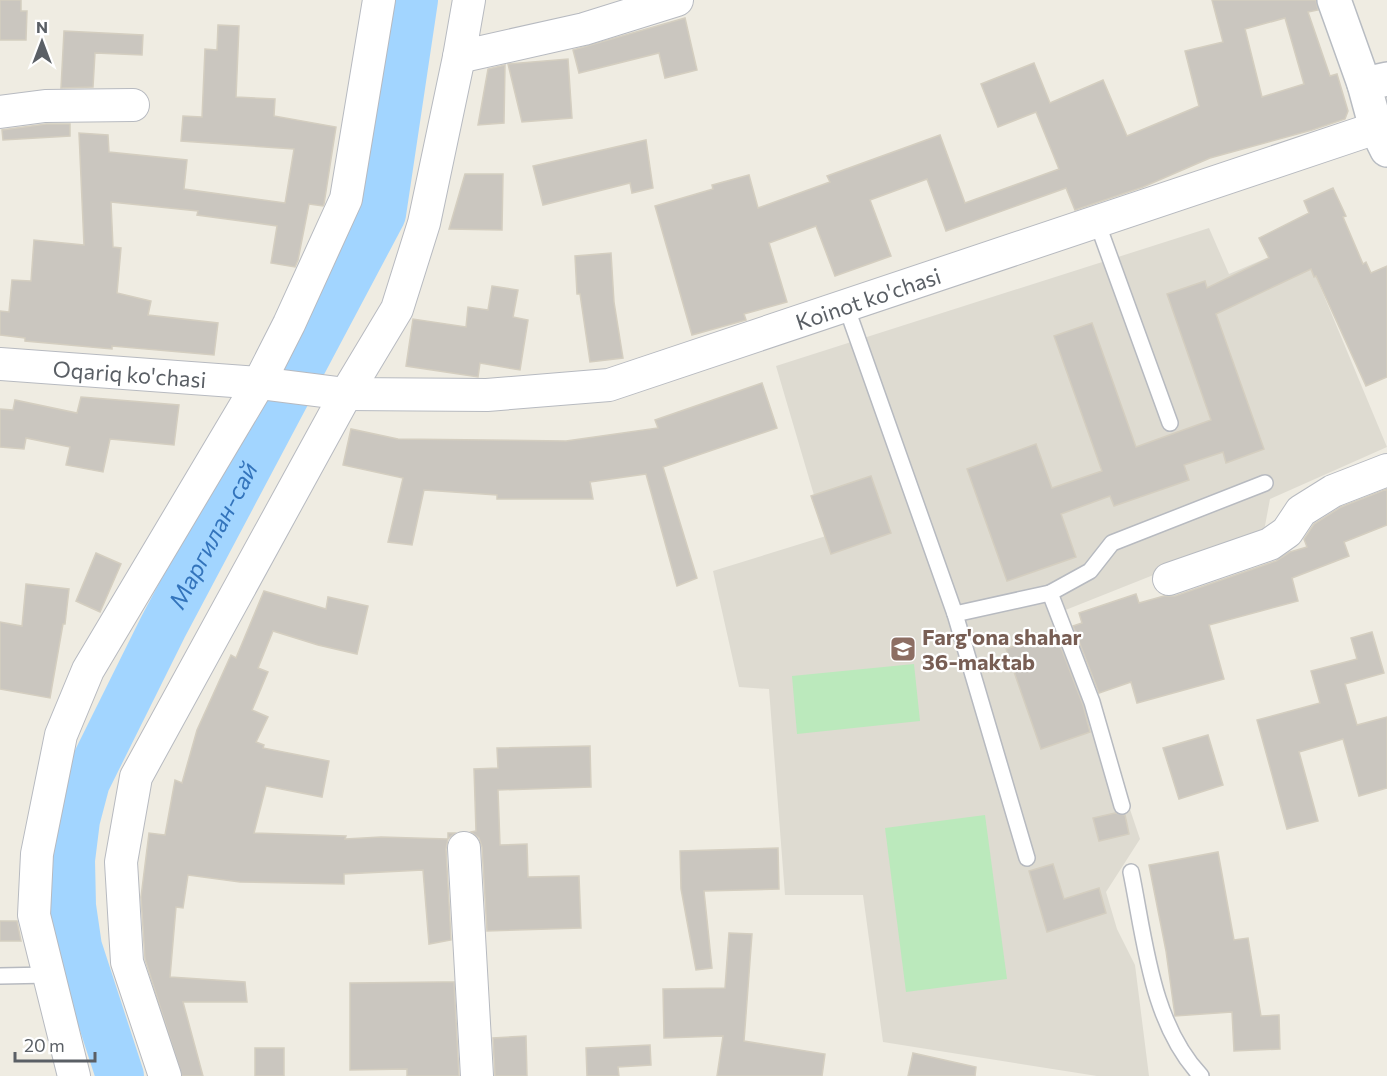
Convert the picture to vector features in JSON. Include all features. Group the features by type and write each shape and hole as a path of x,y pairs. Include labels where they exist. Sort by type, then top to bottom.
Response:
{"main road":[{"path":"1334,0 1376,81 1382,139"}],"street":[{"path":"74,1076 34,915 37,854 61,735 87,670 259,383 289,324 346,198 379,0"},
{"path":"165,1076 127,962 121,861 136,777 345,393 397,309 424,223 469,0"},
{"path":"459,57 584,29 677,0"},
{"path":"0,112 45,106 133,105"},
{"name":"Koinot ko'chasi","path":"259,383 345,393 487,395 609,385 1097,222 1382,139"},
{"name":"Oqariq ko'chasi","path":"0,364 259,383"},
{"path":"1169,579 1270,544 1287,532 1301,511 1334,491 1387,470"},
{"path":"464,848 477,1076"}],"lane":[{"path":"1097,222 1170,423"},
{"path":"846,306 955,614 1027,858"},
{"path":"955,614 1050,593 1090,571 1112,543 1265,483"},
{"path":"1050,593 1092,702 1122,806"},
{"path":"1131,872 1153,981 1170,1028 1188,1062 1201,1076"},
{"path":"0,976 49,975"}],"shaded area":[{"name":"Farg'ona shahar 36-maktab","path":"1209,228 1229,274 1302,243 1387,447 1270,499 1264,531 1063,611 1140,839 1106,892 1117,929 1135,965 1149,1076 1097,1076 883,1042 863,895 785,895 769,689 739,687 713,571 826,536 776,366"}],"green space":[{"path":"914,664 920,721 797,734 792,676"},
{"path":"985,815 1007,979 906,992 885,828"}],"building":[{"path":"0,0 21,0 21,11 27,11 26,40 0,40"},
{"path":"1212,0 1316,0 1318,10 1308,12 1330,76 1337,74 1348,111 1345,119 1210,158 1143,187 1075,210 1066,188 946,231 927,179 870,200 891,256 835,276 816,226 769,243 787,302 744,314 746,320 692,335 655,206 713,189 712,185 749,175 758,208 830,182 827,176 940,135 965,203 1059,169 1036,112 998,127 981,84 1034,63 1050,103 1103,80 1127,136 1199,106 1185,51 1223,42","holes":["1285,18 1304,84 1262,97 1245,29"]},
{"path":"685,18 697,70 665,78 659,53 579,73 573,50"},
{"path":"218,25 239,26 236,97 275,99 274,116 336,127 324,204 323,206 309,204 295,267 271,263 277,226 197,215 198,211 111,202 113,247 121,248 117,293 151,301 148,315 218,323 214,355 25,341 25,338 0,335 0,311 9,312 12,280 31,281 34,240 84,245 79,133 108,135 109,152 187,160 184,189 285,203 294,149 181,141 183,116 202,117 205,49 217,50"},
{"path":"64,31 143,35 142,55 95,53 93,87 61,88"},
{"path":"568,59 572,118 522,122 508,64"},
{"path":"505,65 504,123 478,125 488,69"},
{"path":"46,124 70,124 70,136 3,140 2,130"},
{"path":"646,140 653,188 632,193 630,183 543,205 533,166"},
{"path":"465,174 503,174 502,230 449,229"},
{"path":"1333,188 1346,216 1343,217 1363,264 1366,262 1371,273 1387,266 1387,377 1366,386 1311,269 1216,314 1264,449 1226,463 1223,452 1184,465 1189,480 1114,506 1110,496 1061,514 1076,557 1007,581 967,469 1036,444 1052,488 1102,471 1054,336 1092,323 1136,447 1211,420 1167,294 1205,281 1207,288 1269,258 1259,238 1309,213 1304,201"},
{"path":"611,253 614,302 623,358 590,362 580,294 577,294 575,256"},
{"path":"492,286 518,290 513,317 528,320 520,370 480,363 478,377 406,366 413,319 466,327 468,307 488,310"},
{"path":"762,383 777,428 663,467 697,578 677,586 646,474 590,482 593,499 497,499 497,495 424,490 412,545 388,542 403,478 343,465 351,429 398,439 566,441 658,428 655,420"},
{"path":"81,397 179,405 174,445 110,439 103,472 66,465 70,447 26,438 24,449 0,447 0,409 13,410 15,400 77,413"},
{"path":"871,476 891,533 831,554 811,496"},
{"path":"1387,489 1387,525 1344,542 1349,556 1292,578 1298,601 1209,625 1224,679 1137,703 1131,682 1099,693 1073,626 1082,623 1079,613 1136,594 1139,603 1164,596 1175,596 1276,561 1290,552 1307,547 1304,539 1314,524 1341,507"},
{"path":"96,553 121,564 100,612 76,601"},
{"path":"26,584 69,589 65,624 63,624 50,698 0,689 0,622 22,626"},
{"path":"264,591 326,609 328,597 368,606 357,654 273,631 258,668 268,672 252,710 268,717 256,742 264,745 263,748 329,761 322,797 266,786 254,833 346,836 345,839 381,837 448,839 446,849 451,940 429,944 423,870 344,874 344,884 240,882 188,875 183,908 176,907 170,977 245,982 247,1002 183,1002 203,1076 182,1076 145,959 141,897 149,833 165,835 175,780 182,783 197,730 231,655 236,658"},
{"path":"1055,632 1083,705 1090,732 1041,749 1006,649"},
{"path":"1372,632 1384,673 1345,684 1357,725 1387,717 1387,788 1359,796 1343,739 1299,752 1318,821 1287,829 1257,720 1320,703 1311,671 1357,659 1351,638"},
{"path":"1208,735 1223,785 1179,799 1163,748"},
{"path":"590,746 591,787 498,790 500,845 527,844 528,877 579,876 581,928 487,931 482,847 479,838 471,832 476,831 474,769 498,768 497,748"},
{"path":"1115,813 1125,815 1129,834 1099,841 1093,818"},
{"path":"778,848 779,889 704,891 712,968 696,970 681,889 680,851"},
{"path":"1218,852 1234,940 1248,938 1261,1016 1279,1015 1280,1049 1234,1051 1232,1012 1175,1016 1166,951 1149,865"},
{"path":"1053,864 1064,899 1099,888 1106,913 1047,932 1029,871"},
{"path":"0,921 17,921 21,941 0,941"},
{"path":"729,933 752,934 744,1041 825,1054 822,1076 717,1076 723,1036 664,1038 663,989 725,988"},
{"path":"454,982 459,1076 407,1076 407,1069 350,1070 350,983"},
{"path":"526,1036 527,1076 495,1076 493,1038"},
{"path":"650,1045 651,1065 618,1067 619,1076 587,1076 586,1048"},
{"path":"255,1048 284,1048 284,1076 255,1076"},
{"path":"913,1053 976,1067 975,1076 908,1076"}],"waterway":[{"name":"Маргилан-сай","path":"120,1076 78,947 72,906 71,860 76,820 86,782 163,627 382,214 414,0"}],"place":[{"name":"Farg'ona shahar 36-maktab","path":"903,649"}]}
